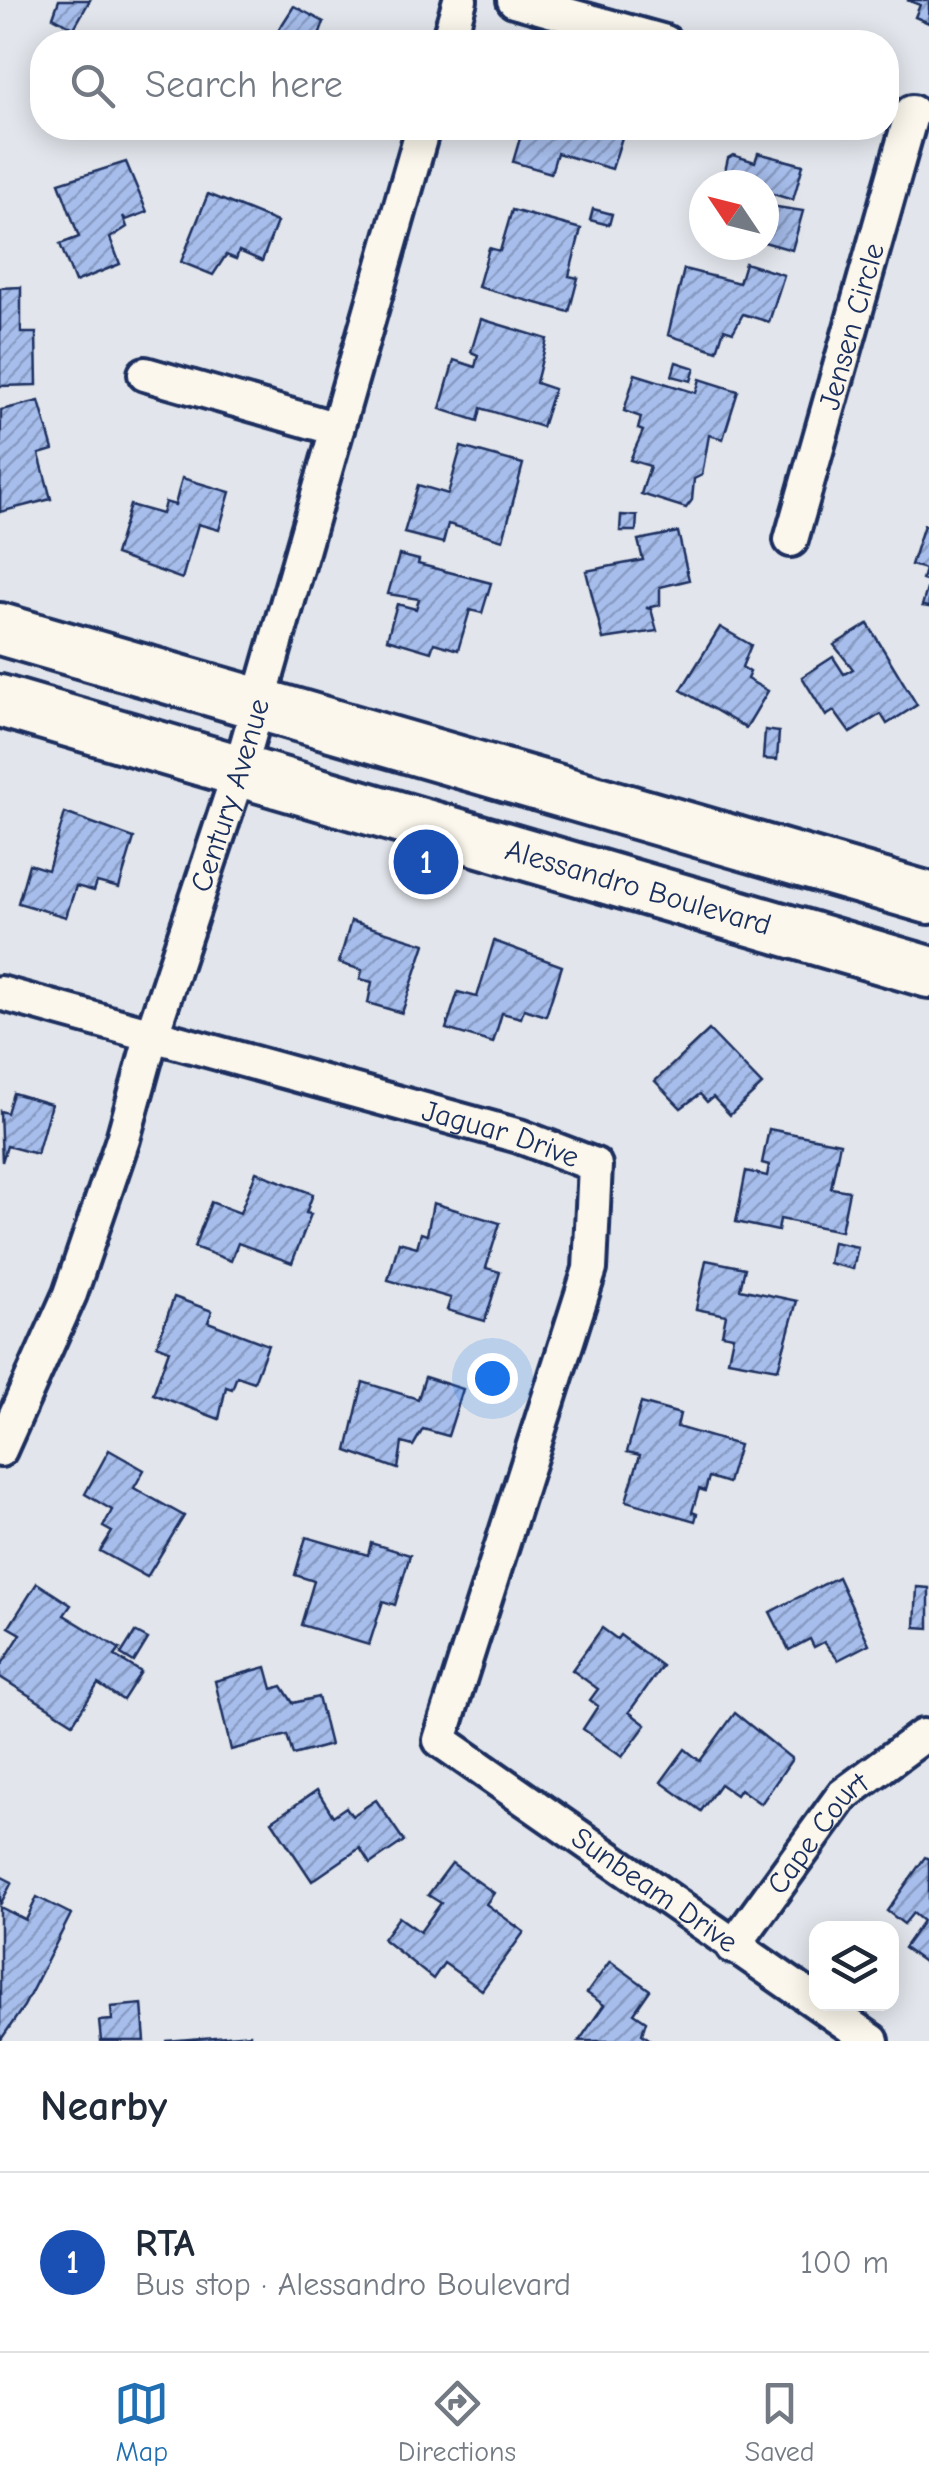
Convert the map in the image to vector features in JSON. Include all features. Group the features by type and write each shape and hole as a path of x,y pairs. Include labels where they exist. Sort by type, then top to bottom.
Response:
{"main road":[{"path":"0,628 258,707 929,898"},
{"name":"Alessandro Boulevard","path":"0,701 929,972"}],"street":[{"path":"451,30 460,0"},
{"path":"514,0 622,30"},
{"name":"Jensen Circle","path":"791,540 909,113"},
{"name":"Century Avenue","path":"0,1450 70,1294 123,1140 152,1034 258,707 420,140"},
{"path":"145,374 336,429"},
{"name":"Jaguar Drive","path":"0,993 519,1136 595,1165 590,1269 440,1740"},
{"name":"Cape Court","path":"734,1947 843,1796 923,1736"},
{"name":"Sunbeam Drive","path":"440,1740 872,2041"}],"building":[{"path":"59,0 90,0 74,28 53,17"},
{"path":"907,0 929,0 929,23 915,17 920,5"},
{"path":"294,6 324,22 321,30 279,30"},
{"path":"519,140 621,140 612,169 557,153 551,173 513,162"},
{"path":"758,153 803,165 793,200 779,196 779,170 725,170 728,158 733,155 755,162"},
{"path":"126,162 147,212 126,220 123,216 127,227 110,238 120,264 75,282 60,244 79,237 59,183"},
{"path":"208,194 277,222 262,261 239,251 236,259 226,255 213,275 181,262"},
{"path":"779,207 803,211 792,250 779,246"},
{"path":"593,209 612,214 609,225 590,220"},
{"path":"512,210 581,229 569,276 578,278 569,312 478,287 489,248 500,251"},
{"path":"745,263 784,275 769,322 743,314 733,332 724,329 717,351 668,335 684,269 739,283"},
{"path":"21,287 21,333 36,333 37,385 0,386 0,288"},
{"path":"481,319 547,339 536,383 554,389 542,427 481,408 478,421 440,409 454,360 475,367 478,355 471,352"},
{"path":"676,362 695,368 691,381 672,376"},
{"path":"635,374 696,393 700,379 738,391 723,439 709,435 702,475 694,479 692,500 686,508 641,494 650,466 630,460 643,431 638,429 641,417 624,411"},
{"path":"39,401 53,450 39,454 51,499 0,512 1,410"},
{"path":"461,447 523,464 503,540 448,524 443,543 404,533 418,485 448,494"},
{"path":"182,478 230,492 219,530 198,524 182,579 115,555 130,505 162,514 165,502 175,505"},
{"path":"621,515 637,516 636,531 620,531"},
{"path":"924,525 929,527 929,582 922,580 925,569 911,565"},
{"path":"678,532 689,580 660,587 660,605 646,608 651,609 657,631 603,639 586,571 643,560 638,540"},
{"path":"399,555 419,560 418,564 491,583 482,613 470,610 458,650 434,643 431,652 387,639 397,604 416,609 419,599 388,594"},
{"path":"929,582 929,607 922,606"},
{"path":"868,624 917,705 887,724 881,714 850,733 834,711 826,716 802,677 833,657 844,674 853,669 834,645"},
{"path":"720,627 751,645 742,667 750,672 747,679 768,691 746,728 681,690"},
{"path":"765,730 779,732 777,760 763,759"},
{"path":"65,813 134,838 119,888 97,882 94,891 76,886 66,917 18,903 29,864 48,870"},
{"path":"351,921 425,944 402,1013 368,1003 372,982 360,979 362,970 339,963"},
{"path":"494,941 562,966 546,1016 524,1009 521,1018 502,1013 493,1043 446,1029 458,992 477,997"},
{"path":"709,1030 762,1085 730,1115 713,1097 707,1102 700,1094 681,1108 655,1081"},
{"path":"13,1093 51,1104 37,1154 7,1146 2,1162 0,1111 7,1113"},
{"path":"769,1129 840,1143 831,1188 849,1191 841,1231 780,1219 778,1231 736,1222 746,1171 767,1176 769,1165 762,1163"},
{"path":"256,1172 313,1194 306,1213 311,1214 292,1263 238,1243 231,1261 194,1247 211,1202 240,1213"},
{"path":"433,1203 500,1223 486,1268 500,1272 485,1321 447,1310 451,1298 388,1280 399,1242 417,1247 421,1233 427,1235"},
{"path":"833,1242 858,1247 853,1269 829,1263"},
{"path":"706,1260 745,1268 740,1289 797,1301 778,1369 728,1360 733,1336 722,1334 726,1315 696,1309"},
{"path":"174,1297 212,1311 208,1322 268,1345 254,1382 237,1376 232,1389 226,1387 219,1419 153,1394 169,1350 157,1345"},
{"path":"425,1377 463,1389 448,1436 423,1429 413,1446 402,1443 398,1469 347,1451 363,1382 418,1399"},
{"path":"641,1403 680,1414 677,1427 739,1445 728,1483 709,1477 705,1491 699,1489 692,1512 697,1514 695,1521 626,1501 640,1455 627,1452"},
{"path":"109,1450 144,1470 134,1488 184,1516 147,1577 100,1551 112,1532 103,1527 112,1510 85,1494"},
{"path":"306,1537 368,1555 371,1543 410,1555 395,1605 383,1601 369,1645 301,1625 314,1581 295,1575"},
{"path":"838,1577 869,1644 838,1660 824,1642 814,1647 810,1639 789,1650 770,1612"},
{"path":"37,1583 71,1605 64,1615 120,1649 115,1656 141,1672 123,1700 98,1684 73,1723 0,1677 0,1667 21,1634 9,1627"},
{"path":"917,1587 929,1588 929,1628 915,1627"},
{"path":"602,1628 617,1639 620,1635 662,1666 629,1712 646,1725 622,1757 583,1729 598,1706 590,1700 598,1689 572,1670"},
{"path":"135,1632 148,1639 134,1662 121,1654"},
{"path":"266,1667 272,1689 282,1686 293,1703 318,1697 330,1745 293,1755 287,1735 231,1750 215,1681"},
{"path":"735,1713 792,1759 761,1804 740,1789 736,1795 720,1784 701,1811 661,1782 685,1749 700,1761"},
{"path":"317,1790 333,1816 346,1807 352,1816 376,1800 404,1841 370,1864 360,1848 312,1881 272,1821"},
{"path":"925,1857 929,1859 929,1966 904,1948 923,1921 913,1913 904,1924 887,1911"},
{"path":"452,1863 494,1893 486,1904 524,1932 482,1990 444,1963 433,1979 383,1939 399,1917 420,1932 441,1903 428,1895"},
{"path":"0,1876 12,1882 0,1905"},
{"path":"37,1897 71,1914 24,2006 0,2041 0,1907 26,1920"},
{"path":"610,1961 650,1990 634,2013 646,2021 642,2034 652,2041 579,2041 604,2005 587,1993"},
{"path":"142,2004 145,2041 101,2041 99,2021 112,2020 111,2007"},
{"path":"250,2034 250,2041 166,2041"}],"place":[{"name":"RTA","path":"426,862"}]}
